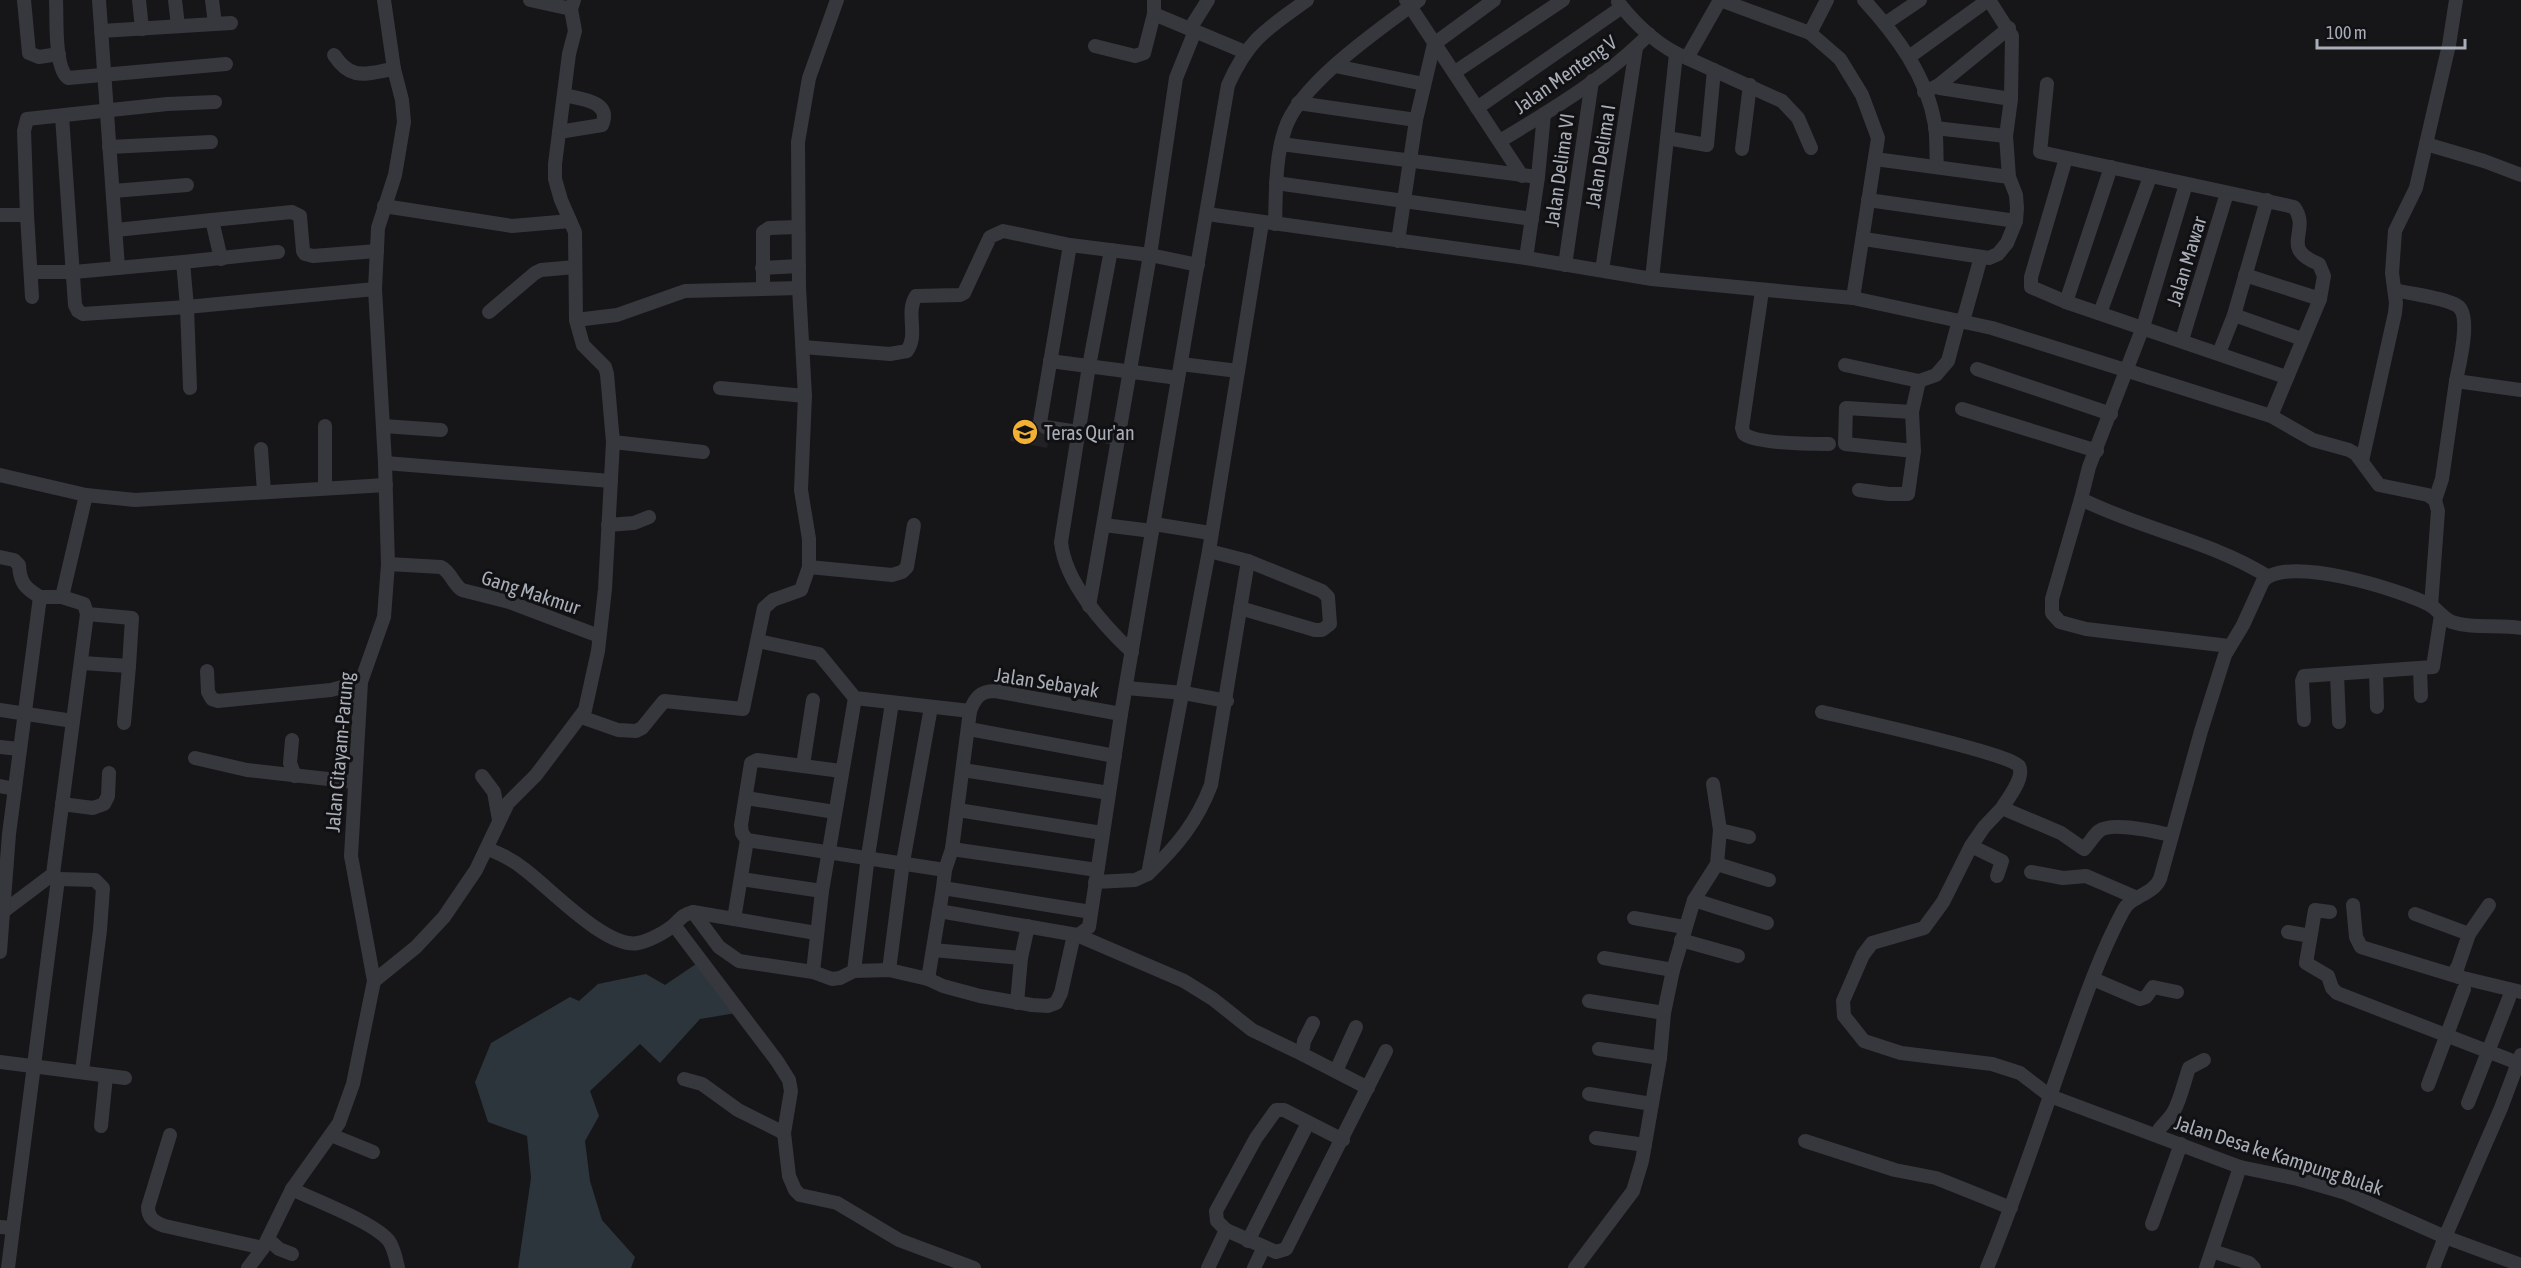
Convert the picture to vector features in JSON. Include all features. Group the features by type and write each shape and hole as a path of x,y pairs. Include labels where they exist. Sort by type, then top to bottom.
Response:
{"street":[{"path":"24,0 29,54 39,57 59,54"},
{"path":"56,0 59,54 64,75 68,78 226,64"},
{"path":"99,0 118,268"},
{"path":"139,0 142,29"},
{"path":"175,0 178,26"},
{"path":"212,0 215,24"},
{"name":"Jalan Citayam-Parung","path":"248,1268 265,1243 292,1189 331,1136 344,1112 353,1084 374,981 351,856 361,682 384,617 388,564 384,426 375,289 376,251 378,228 395,176 403,129 402,100 394,69 384,0"},
{"path":"374,981 416,947 444,917 488,849 508,803 536,775 566,733 582,717 599,636 613,442 608,374 583,345 576,320 575,232 561,200 555,179 564,94 575,32 572,5 530,0"},
{"path":"582,717 628,732 642,728 664,701 743,709 764,608 773,600 801,590 809,567 809,539 801,490 805,396 799,288 797,165 809,78 837,0"},
{"path":"1089,606 1150,255 1176,78 1193,31 1193,24 1208,0"},
{"path":"693,912 713,941 734,959 813,972 832,979 854,971 889,970 928,979 952,989 1017,1003 1048,1006 1059,999 1073,939 1089,927 1121,714 1228,86 1245,52 1259,35 1307,0"},
{"path":"1398,241 1416,120 1434,44 1494,0"},
{"path":"1455,72 1563,0"},
{"path":"1652,279 1667,138 1682,56 1720,0 1810,33 1840,59 1862,95 1878,138 1853,298"},
{"path":"1810,33 1827,0"},
{"path":"1864,0 1886,23 1909,57 1924,92 1935,128 1936,167"},
{"path":"1886,23 1920,0"},
{"path":"1864,239 1989,258 1998,254 2011,235 2016,221 2016,195 2009,177 2006,136 2011,99 2013,46 2009,28 1988,0 1909,57"},
{"path":"2362,461 2395,313 2392,273 2395,231 2416,188 2449,45 2456,0"},
{"path":"1148,874 1184,693 1238,371 1276,183 1281,144 1289,117 1298,103 1335,66 1412,2 1434,44 1455,72 1522,176"},
{"path":"1477,108 1619,3 1649,34 1682,56 1789,106 1798,118 1811,148"},
{"path":"1095,46 1141,55 1144,53 1154,7 1193,31 1245,52"},
{"path":"100,31 231,23"},
{"path":"1924,92 1939,85 2009,28"},
{"name":"Jalan Menteng V","path":"1500,141 1592,81 1636,48 1649,34"},
{"name":"Jalan Delima I","path":"1602,270 1636,48"},
{"path":"334,55 346,71 353,73 394,69"},
{"path":"1335,66 1424,84"},
{"path":"1667,138 1707,145 1714,70"},
{"name":"Jalan Delima VI","path":"1565,265 1592,81"},
{"path":"2047,84 2040,150 2047,154 2267,200 2294,207 2299,213 2298,250 2304,258 2319,264 2324,276 2320,299 2271,416"},
{"path":"1939,85 1943,88 2011,99"},
{"path":"1742,149 1750,86"},
{"path":"559,132 602,125 605,119 604,111 597,104 564,94"},
{"path":"32,297 24,125 27,119 106,110 215,102"},
{"path":"1298,103 1416,120"},
{"path":"1526,258 1538,177 1544,114"},
{"path":"62,116 75,305 83,314 187,307 375,289"},
{"path":"1935,128 2006,136"},
{"path":"109,147 211,142"},
{"path":"1281,144 1538,177"},
{"path":"2426,144 2484,160 2521,175"},
{"path":"2066,158 2030,281 2031,287 2066,302 2286,377"},
{"path":"1875,159 2009,177"},
{"path":"2066,302 2111,167"},
{"path":"2100,314 2150,177"},
{"path":"1276,183 1532,219"},
{"path":"2186,184 2143,327 2089,467 2052,599 2052,613 2060,621 2086,629 2229,646"},
{"path":"113,191 187,185"},
{"name":"Jalan Mawar","path":"2182,340 2227,193"},
{"path":"1868,200 2016,221"},
{"path":"2219,353 2234,315 2267,200"},
{"path":"384,206 512,225 570,221"},
{"path":"116,230 292,212 300,216 305,254 313,256 376,251"},
{"path":"1207,214 1526,258 1652,279 1853,298 1963,321 1992,328 2271,416 2313,440 2349,450 2362,461 2379,485 2428,495 2435,500"},
{"path":"0,215 27,215"},
{"path":"213,220 221,259"},
{"path":"763,289 765,229 798,227"},
{"path":"803,347 902,353 909,349 913,337 912,306 916,296 964,293 990,237 996,232 1003,231 1070,245 1150,255 1197,265"},
{"path":"1070,245 1040,422 1045,427 1119,438"},
{"path":"1111,250 1089,366 1061,542 1063,554 1089,606 1109,631 1132,652"},
{"path":"31,272 74,272 278,252"},
{"path":"1845,365 1919,381 1936,375 1948,361 1963,321 1981,257"},
{"path":"183,262 190,388"},
{"path":"762,268 799,266"},
{"path":"489,312 535,273 542,270 575,267"},
{"path":"2245,275 2320,299"},
{"path":"576,320 617,315 685,291 799,288"},
{"path":"2304,720 2303,677 2432,668 2435,664 2438,510 2435,500 2442,478 2464,326 2463,314 2460,308 2448,302 2395,290"},
{"path":"1762,291 1742,428 1744,434 1754,438 1782,442 1829,444"},
{"path":"2234,315 2302,339"},
{"path":"1050,362 1130,370 1178,378"},
{"path":"1181,363 1238,371"},
{"path":"1977,369 2111,414"},
{"path":"1859,490 1908,494 1914,451 1912,412 1919,381"},
{"path":"2456,381 2521,390"},
{"path":"720,388 805,396"},
{"path":"1912,412 1846,407 1845,444 1914,451"},
{"path":"1962,409 2097,451"},
{"path":"325,426 325,489"},
{"path":"384,426 441,430"},
{"path":"613,442 703,452"},
{"path":"261,449 264,492"},
{"path":"385,463 611,481"},
{"path":"0,475 86,495 135,500 386,485"},
{"path":"62,597 86,495"},
{"path":"2081,499 2227,554 2267,576 2310,571 2342,576 2436,610 2460,623 2521,628"},
{"path":"608,525 634,523 649,517"},
{"path":"809,567 892,574 902,572 907,567 914,525"},
{"path":"1104,525 1210,532"},
{"path":"1209,551 1248,561 1322,591 1328,597 1330,624 1322,630 1315,630 1240,608"},
{"path":"0,557 19,565 26,589 40,597 62,597 81,602 87,614 62,804 35,1065 7,1228 8,1268"},
{"path":"952,849 1096,876 1135,880 1148,874 1177,846 1204,803 1211,785 1227,701 1248,561"},
{"name":"Gang Makmur","path":"388,564 441,567 462,590 523,606 599,636"},
{"path":"1988,1268 2093,979 2124,908 2154,888 2160,879 2201,731 2229,646 2243,625 2260,586 2267,576"},
{"path":"0,952 4,834 15,789 40,597"},
{"path":"87,614 132,618 124,723"},
{"path":"758,641 819,654 855,698 970,711 952,849 945,870 928,979"},
{"path":"82,663 129,666"},
{"path":"2420,669 2421,696"},
{"path":"207,671 208,692 212,699 218,700 330,690 361,682"},
{"path":"2376,671 2377,707"},
{"path":"2337,674 2339,722"},
{"path":"1126,688 1184,693 1227,701"},
{"name":"Jalan Sebayak","path":"970,711 979,694 995,691 1121,714"},
{"path":"813,972 822,891 855,698"},
{"path":"803,765 813,700"},
{"path":"854,971 868,856 892,703"},
{"path":"889,970 903,862 931,707"},
{"path":"0,710 73,721"},
{"name":"Jalan Desa ke Kampung Bulak","path":"1822,712 1947,741 1974,751 2008,758 2018,764 2020,771 2018,781 2002,808 1984,827 1971,846 1943,902 1924,928 1872,943 1863,955 1843,1001 1844,1016 1864,1041 1900,1053 1992,1064 2020,1073 2050,1096 2240,1167 2298,1179 2346,1193 2445,1237 2521,1265"},
{"path":"969,729 1115,756"},
{"path":"292,740 290,763 295,776"},
{"path":"0,747 20,749"},
{"path":"195,758 247,770 355,782"},
{"path":"734,919 747,840 742,833 741,825 750,768 754,760 841,771"},
{"path":"963,770 1109,793"},
{"path":"62,804 93,808 104,804 108,796 110,773"},
{"path":"482,776 494,792 499,820"},
{"path":"1580,1266 1633,1191 1645,1145 1660,1058 1664,1013 1673,970 1694,900 1717,864 1720,831 1713,784"},
{"path":"0,786 15,789"},
{"path":"746,798 835,812"},
{"path":"2002,808 2061,833 2084,849"},
{"path":"958,810 1102,833"},
{"path":"2086,876 2083,871 2084,849 2101,829 2120,827 2171,835"},
{"path":"1720,831 1749,837"},
{"path":"747,840 829,850 945,870"},
{"path":"1971,846 2002,861 1997,876"},
{"path":"488,849 525,869 610,938 621,942 640,943 674,925 685,914 693,912 816,933"},
{"path":"1717,864 1769,880"},
{"path":"2031,872 2062,878 2086,876 2138,898"},
{"path":"2,912 56,877 95,880 103,888 100,930 82,1071"},
{"path":"741,879 822,891"},
{"path":"943,888 1091,912"},
{"path":"1694,900 1767,923"},
{"path":"2353,905 2356,937 2361,947 2515,995 2488,1050 2468,1103"},
{"path":"2428,1085 2447,1035 2469,934 2489,905"},
{"path":"2330,912 2315,910 2306,963 2328,976 2332,988 2337,993 2488,1050 2520,1059 2433,1268"},
{"path":"939,911 1077,935 1184,981 1214,999 1252,1030 1368,1088"},
{"path":"2415,914 2469,934"},
{"path":"1634,918 1738,956"},
{"path":"674,925 785,1072 791,1091 784,1133 789,1176 795,1190 800,1195 837,1203 908,1244 974,1268"},
{"path":"1017,1003 1021,958 1028,927"},
{"path":"2288,932 2310,936"},
{"path":"933,950 1021,958"},
{"path":"2401,954 2448,969 2460,978"},
{"path":"1604,958 1673,970"},
{"path":"2093,979 2140,999 2146,997 2153,987 2177,992"},
{"path":"1589,1001 1664,1013"},
{"path":"1302,1054 1304,1041 1312,1023"},
{"path":"1336,1071 1356,1027"},
{"path":"1599,1049 1660,1058"},
{"path":"1343,1140 1284,1110 1276,1110 1270,1115 1216,1211 1217,1221 1226,1230 1248,1241 1276,1252 1286,1249 1343,1140 1386,1051"},
{"path":"2156,1135 2160,1126 2170,1119 2176,1108 2189,1068 2204,1060"},
{"path":"0,1062 125,1078"},
{"path":"101,1126 106,1076"},
{"path":"684,1079 702,1084 738,1110 784,1133"},
{"path":"1589,1094 1652,1104"},
{"path":"1248,1241 1308,1123"},
{"path":"170,1135 148,1207 150,1217 158,1224 165,1226 265,1243 292,1254"},
{"path":"331,1136 373,1152"},
{"path":"1596,1138 1645,1145"},
{"path":"1805,1141 1895,1170 1936,1178 2011,1208"},
{"path":"2152,1224 2181,1144"},
{"path":"2206,1268 2240,1167"},
{"path":"292,1189 364,1223 384,1236 393,1249 398,1268"},
{"path":"1208,1268 1226,1230"},
{"path":"1254,1268 1264,1247"},
{"path":"2212,1251 2249,1263 2254,1268"}],"shaded area":[{"path":"1014,422 1050,429 1047,448 1010,441"},
{"path":"696,964 736,1013 700,1019 660,1063 640,1044 590,1091 599,1116 585,1141 590,1181 602,1220 635,1257 631,1268 518,1268 531,1178 527,1136 488,1122 475,1082 491,1043 570,997 579,1001 598,984 646,974 665,985"}],"place":[{"name":"Teras Qur'an","path":"1025,432"}]}
